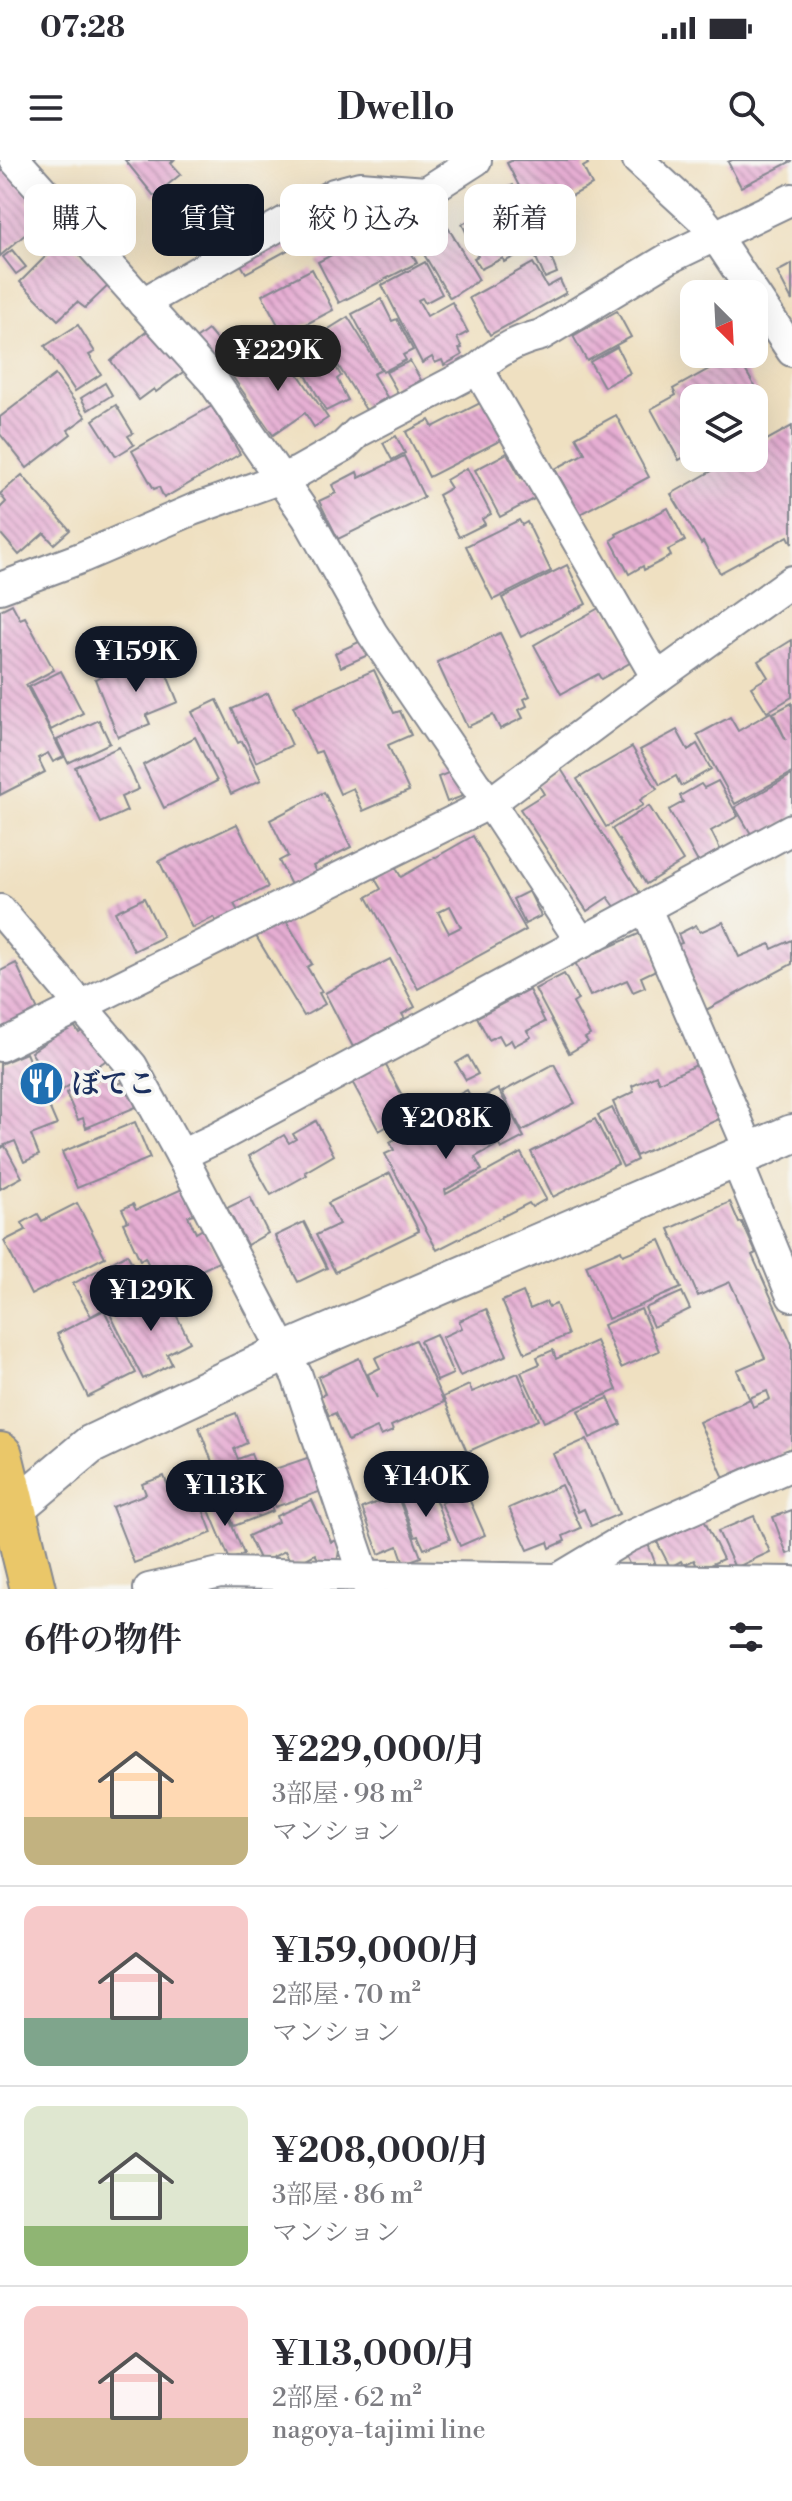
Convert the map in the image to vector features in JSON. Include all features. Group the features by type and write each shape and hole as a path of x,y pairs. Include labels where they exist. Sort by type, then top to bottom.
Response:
{"main road":[{"path":"0,1455 7,1515 33,1589"}],"street":[{"path":"15,160 214,382 307,517 372,633 582,943"},
{"path":"143,303 334,194 360,187 426,192 476,160"},
{"path":"638,160 700,217 792,351"},
{"path":"0,588 78,559 192,510 298,472 344,446 358,432 478,369 519,340 541,335 669,258 792,199"},
{"path":"478,369 657,678"},
{"path":"0,1046 490,803 792,581"},
{"path":"181,1155 792,829"},
{"path":"646,909 743,1155 792,1296"},
{"path":"0,910 132,1066 181,1155 297,1376 367,1582"},
{"path":"7,1515 90,1445 285,1352 792,1134"},
{"path":"558,1579 628,1537 792,1465"},
{"path":"149,1589 220,1573 367,1582 558,1579 792,1582"}],"building":[{"path":"125,160 174,160 171,163 181,174 169,184 152,184 152,194"},
{"path":"513,160 586,160 588,164 583,167 592,185 576,194 576,184 518,184 507,163"},
{"path":"792,161 741,187 728,162"},
{"path":"6,167 24,188 24,235 0,256 0,173"},
{"path":"448,227 479,280 450,298 425,256 448,256"},
{"path":"280,238 280,254 246,273 239,261 248,256 264,256 264,247"},
{"path":"12,250 26,267 16,274 3,257"},
{"path":"46,256 84,256 111,283 85,308 77,302 58,320 20,282"},
{"path":"330,256 413,256 417,263 339,303 318,262"},
{"path":"516,256 504,262 503,258 481,269 474,258"},
{"path":"551,256 557,273 545,278 536,258"},
{"path":"425,262 442,294 425,303 422,298 418,300 427,316 452,302 468,332 457,338 462,355 444,365 442,360 435,363 432,357 422,363 382,285"},
{"path":"533,263 547,287 560,280 566,293 490,335 469,298"},
{"path":"792,264 792,301 777,272"},
{"path":"312,269 333,310 284,336 262,295"},
{"path":"381,299 392,321 397,319 413,350 403,355 406,360 383,372 352,314"},
{"path":"617,311 631,337 587,361 573,336"},
{"path":"348,317 381,370 373,374 387,397 366,410 319,335"},
{"path":"78,325 95,352 89,355 101,374 75,391 45,346"},
{"path":"313,326 341,376 337,379 348,400 326,411 287,341"},
{"path":"152,327 187,369 156,392 154,389 139,400 111,361"},
{"path":"208,330 225,350 232,344 243,357 221,375 193,341"},
{"path":"617,347 630,373 604,387 590,362"},
{"path":"284,353 328,418 314,427 305,413 273,435 230,373 254,357 262,369"},
{"path":"410,361 421,380 398,393 386,372"},
{"path":"711,368 744,368 753,384 682,384"},
{"path":"55,375 86,417 68,430 71,434 27,468 0,434 0,417"},
{"path":"105,383 112,395 88,410 81,398"},
{"path":"680,385 679,460 651,409 676,395 673,389"},
{"path":"486,400 505,438 429,477 406,432 429,420 433,427"},
{"path":"116,405 133,433 128,436 134,445 116,456 93,420"},
{"path":"212,406 240,454 164,498 159,487 154,489 132,451"},
{"path":"616,415 649,477 580,514 555,469 585,453 576,437"},
{"path":"792,426 792,544 788,536 720,573 671,494 710,472 768,472 768,439"},
{"path":"396,436 405,453 392,460 383,443"},
{"path":"507,453 521,478 528,474 540,496 500,517 475,470"},
{"path":"404,456 424,497 338,539 319,501 336,493 332,485 357,472 359,478"},
{"path":"467,468 491,514 482,519 485,524 459,537 438,495 451,488 446,480"},
{"path":"22,475 70,530 54,544 44,533 19,555 0,533 0,508 6,502 0,494"},
{"path":"668,508 685,541 668,550 671,556 629,574 611,540 616,534"},
{"path":"519,520 522,525 527,522 551,571 493,600 466,546"},
{"path":"567,565 586,604 521,637 502,598"},
{"path":"12,604 20,619 25,617 54,670 26,685 64,757 53,762 48,753 38,758 45,772 0,795 0,610"},
{"path":"604,605 635,660 601,679 598,674 561,694 534,645"},
{"path":"500,633 530,696 524,699 527,706 519,710 523,718 500,729 493,715 467,727 437,662"},
{"path":"792,640 792,697 767,712 751,687 768,677 758,661"},
{"path":"361,641 368,655 341,667 335,653"},
{"path":"158,653 178,702 146,715 150,724 118,737 95,679"},
{"path":"374,670 394,713 400,711 411,735 388,745 409,791 363,811 353,788 340,794 321,751 315,753 293,706"},
{"path":"61,671 83,713 51,730 29,687"},
{"path":"268,693 292,745 256,762 232,709"},
{"path":"217,700 261,780 231,794 192,712"},
{"path":"792,703 792,773 735,804 697,735 730,717 738,731 771,712 786,740 773,713"},
{"path":"99,720 110,743 68,763 57,740"},
{"path":"677,730 688,750 697,744 711,769 681,786 676,776 660,785 640,750"},
{"path":"195,737 217,781 164,808 143,765"},
{"path":"119,747 139,789 121,797 127,811 101,823 75,767"},
{"path":"632,747 657,789 640,800 643,805 606,827 577,779"},
{"path":"561,769 640,893 616,908 608,897 587,911 520,809 544,794 538,784"},
{"path":"453,771 463,796 447,802 438,777"},
{"path":"792,775 792,818 754,839 735,807"},
{"path":"718,781 738,816 711,831 720,849 698,862 669,810 683,802 680,796 701,784 704,788"},
{"path":"324,792 351,847 313,866 316,872 291,885 279,861 288,856 270,820"},
{"path":"649,806 683,861 646,884 612,829"},
{"path":"237,824 268,887 234,904 238,911 216,922 214,917 192,928 159,861"},
{"path":"473,836 526,930 418,989 367,897 381,889 375,879 396,868 401,877","holes":["450,906 461,927 449,933 438,912"]},
{"path":"529,891 541,916 525,924 513,899"},
{"path":"144,898 163,937 134,951 115,912"},
{"path":"285,919 312,964 307,967 322,992 319,993 325,1004 304,1016 256,936"},
{"path":"723,922 739,957 770,944 772,949 792,940 792,964 706,1010 676,945 682,943 678,934 696,925 700,932"},
{"path":"643,932 660,968 641,977 645,987 633,992 627,980 590,996 575,962"},
{"path":"390,959 415,1007 402,1014 405,1019 353,1047 325,993"},
{"path":"16,963 39,1013 0,1032 0,971"},
{"path":"564,974 578,1000 573,1003 590,1035 585,1038 588,1042 569,1053 535,989"},
{"path":"529,990 545,1022 527,1031 531,1037 514,1046 511,1040 504,1044 499,1035 489,1040 477,1017"},
{"path":"73,1024 79,1033 87,1027 108,1059 58,1093 31,1052"},
{"path":"26,1053 57,1125 31,1135 39,1155 24,1162 15,1141 0,1147 0,1064"},
{"path":"468,1056 478,1074 466,1080 456,1063"},
{"path":"383,1060 412,1114 424,1108 426,1112 467,1090 497,1145 475,1157 482,1170 445,1190 446,1194 521,1153 546,1199 532,1207 529,1203 437,1250 385,1154 394,1150 390,1142 409,1132 402,1118 379,1131 350,1078"},
{"path":"703,1062 726,1116 636,1156 613,1102 634,1092 632,1086 656,1075 659,1082"},
{"path":"554,1064 575,1103 522,1131 502,1092"},
{"path":"111,1073 116,1085 125,1081 136,1107 86,1128 83,1118 78,1120 66,1093"},
{"path":"498,1089 524,1137 501,1149 475,1101"},
{"path":"612,1108 637,1160 623,1167 598,1115"},
{"path":"595,1119 618,1164 553,1197 531,1152"},
{"path":"316,1121 334,1155 305,1172 307,1175 271,1195 249,1156 284,1135 289,1143 296,1139 293,1134"},
{"path":"135,1122 150,1158 77,1188 62,1152"},
{"path":"5,1146 22,1177 0,1189 0,1149"},
{"path":"390,1173 419,1231 335,1272 316,1235 339,1224 328,1203"},
{"path":"182,1189 194,1214 188,1216 196,1233 203,1229 219,1262 160,1289 145,1257 140,1260 123,1223 128,1221 122,1209 133,1204 136,1210"},
{"path":"250,1197 268,1233 247,1245 227,1208"},
{"path":"730,1202 756,1253 752,1255 792,1344 792,1448 779,1454 781,1458 745,1475 743,1469 724,1478 699,1422 750,1399 753,1407 770,1399 767,1391 749,1398 737,1370 765,1358 730,1282 698,1296 669,1229"},
{"path":"77,1203 105,1257 31,1295 4,1241 26,1230 22,1223 38,1214 42,1221"},
{"path":"304,1222 327,1268 298,1282 275,1236"},
{"path":"660,1240 681,1288 608,1319 586,1265 621,1250 623,1255"},
{"path":"127,1254 145,1286 91,1316 73,1284"},
{"path":"163,1289 190,1342 167,1354 172,1364 143,1379 109,1312 130,1302 137,1316 146,1312 140,1300"},
{"path":"523,1292 530,1309 546,1302 549,1307 556,1304 568,1335 525,1353 502,1301"},
{"path":"682,1292 690,1309 653,1327 645,1308"},
{"path":"486,1309 507,1355 460,1376 442,1337 462,1328 459,1321"},
{"path":"641,1309 659,1351 621,1368 603,1325"},
{"path":"104,1310 136,1373 88,1397 57,1334"},
{"path":"436,1334 453,1374 437,1381 420,1341"},
{"path":"415,1340 444,1402 391,1426 393,1431 381,1436 377,1428 348,1441 335,1413 329,1416 320,1396 325,1394 318,1377 359,1358 377,1398 368,1374 380,1368 375,1358"},
{"path":"596,1341 617,1390 544,1422 521,1372 540,1364 537,1357 553,1350 556,1359"},
{"path":"518,1373 538,1420 467,1452 443,1397 469,1385 472,1392"},
{"path":"608,1398 621,1424 590,1438 578,1411"},
{"path":"236,1413 247,1443 234,1449 238,1459 251,1454 262,1482 253,1485 259,1502 268,1499 273,1511 234,1526 199,1427"},
{"path":"587,1439 619,1514 591,1526 584,1509 578,1512 553,1454"},
{"path":"310,1457 322,1491 275,1507 263,1473"},
{"path":"164,1476 168,1486 191,1478 212,1533 134,1563 112,1507 146,1494 142,1484"},
{"path":"561,1485 581,1528 563,1536 565,1541 550,1548 548,1542 528,1550 509,1508"},
{"path":"432,1490 450,1539 424,1549 418,1536 415,1537 401,1501"},
{"path":"466,1492 485,1535 460,1546 441,1503"},
{"path":"397,1495 421,1557 404,1563 398,1546 379,1554 362,1508"},
{"path":"220,1497 244,1554 230,1560 206,1503"},
{"path":"312,1500 331,1542 341,1538 337,1563 319,1560 315,1554 293,1566 285,1551 261,1563 248,1536 278,1522 276,1516"},
{"path":"792,1510 792,1552 787,1554 773,1517"},
{"path":"754,1516 770,1552 735,1568 718,1531"},
{"path":"704,1520 723,1559 699,1570 694,1560 683,1565 681,1561 670,1567 657,1542"},
{"path":"648,1544 656,1565 630,1566 624,1553"}],"place":[{"name":"ぼてこ","path":"41,1083"}]}
